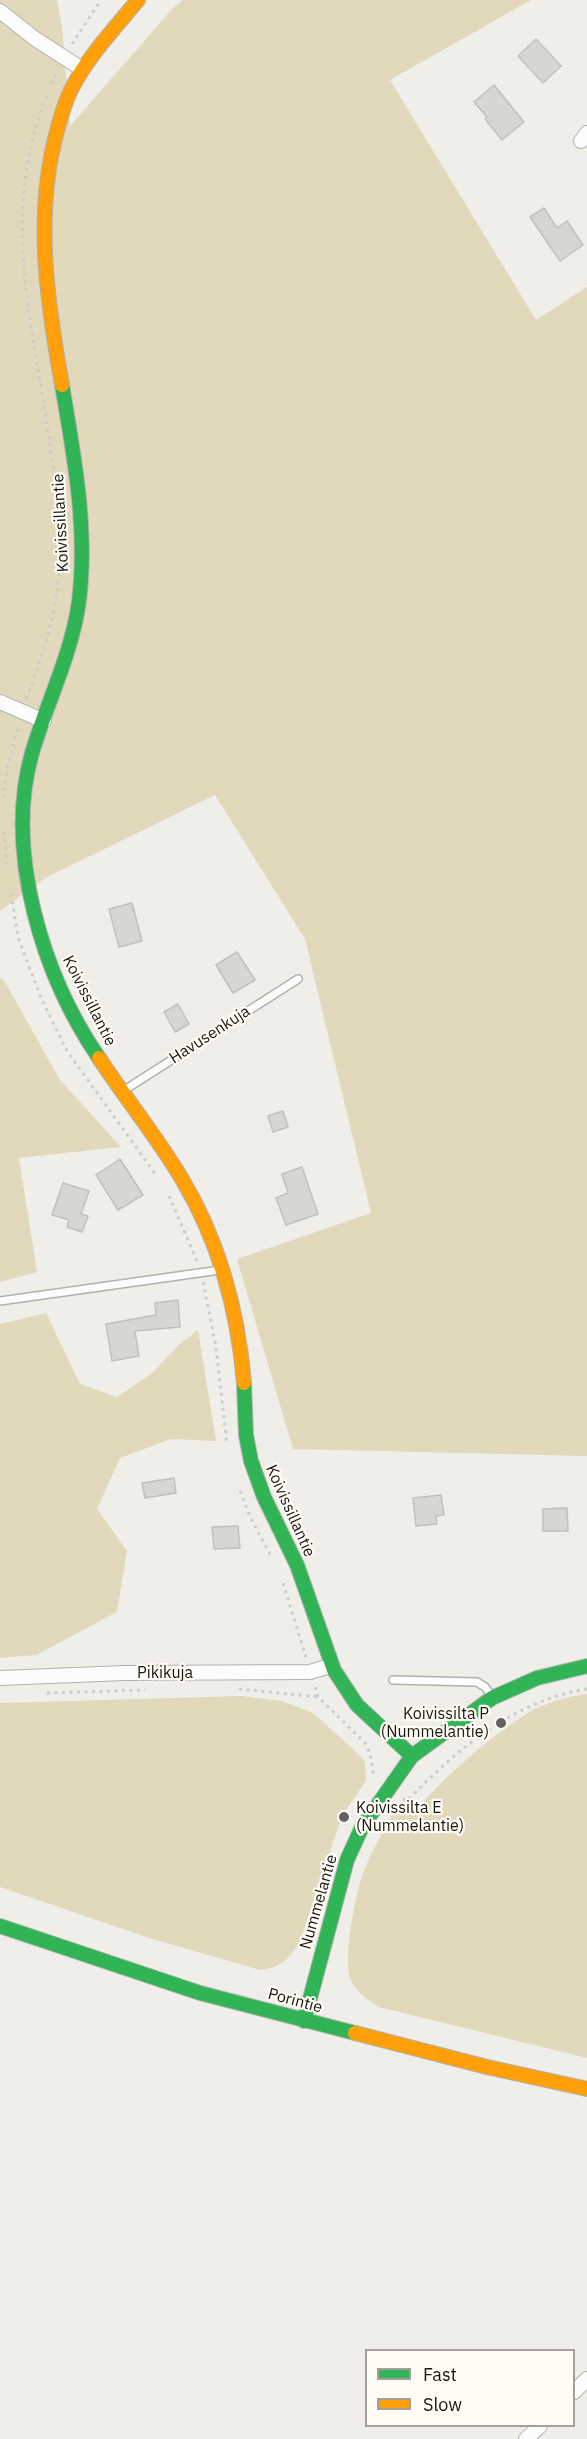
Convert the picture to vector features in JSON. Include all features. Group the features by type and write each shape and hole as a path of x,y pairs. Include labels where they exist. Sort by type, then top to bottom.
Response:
{"main road":[{"name":"Koivissillantie","path":"138,0 82,69 66,101 52,152 43,216 46,276 53,337 77,485 81,550 79,598 70,650 31,758 24,806 25,849 34,907 52,970 88,1041 170,1158 208,1229 223,1269 235,1317 243,1373 246,1439 253,1473 304,1581 330,1666 351,1698 412,1756"},
{"name":"Nummelantie","path":"304,2021 347,1860 362,1827 412,1756 492,1698 537,1678 587,1666"},
{"name":"Porintie","path":"0,1926 200,1993 487,2067 587,2089"}],"street":[{"path":"0,11 62,58 82,69"},
{"path":"0,702 44,721"},
{"name":"Pikikuja","path":"0,1678 125,1673 310,1672 330,1666"},
{"path":"575,2390 587,2379"},
{"path":"526,2439 539,2427"}],"lane":[{"name":"Havusenkuja","path":"123,1091 298,979"},
{"path":"0,1301 223,1269"},
{"path":"393,1680 477,1682 485,1687 492,1698"}],"path":[{"path":"4,802 5,780 21,712 51,628 60,577 61,529 54,469 25,291 21,248 22,208 28,157 41,109 62,58 101,0"},
{"path":"4,825 7,870"},
{"path":"11,892 18,937 41,998 67,1052 162,1182"},
{"path":"166,1189 201,1272 216,1347 228,1448"},
{"path":"239,1486 250,1517 272,1558"},
{"path":"281,1578 318,1697 365,1743 370,1753 375,1780 407,1801 443,1764 510,1717 545,1699 587,1689"},
{"path":"231,1688 318,1697"},
{"path":"44,1693 151,1690"}],"shaded area":[{"path":"0,0 57,0 62,27 70,126 173,8 183,0 531,0 390,80 536,320 587,287 587,1456 293,1449 237,1259 371,1213 305,939 215,795 45,878 0,911"},
{"path":"0,977 5,982 60,1080 121,1147 19,1158 37,1272 0,1282"},
{"path":"46,1313 80,1384 117,1397 151,1374 179,1345 198,1330 216,1441 171,1439 120,1458 97,1509 127,1551 117,1612 36,1655 0,1658 0,1324"},
{"path":"587,1694 587,2058 379,2007 370,2001 358,1991 350,1978 349,1940 358,1891 365,1868 397,1806 415,1812 452,1772 512,1724 547,1704"},
{"path":"241,1696 282,1701 313,1713 365,1762 366,1781 342,1816 300,1941 284,1962 260,1970 149,1938 0,1887 0,1703"}],"building":[{"path":"536,39 561,66 543,83 518,56"},
{"path":"494,85 524,122 502,140 474,102"},
{"path":"544,208 557,228 567,221 583,245 560,261 530,217"},
{"path":"132,903 142,941 119,947 109,909"},
{"path":"237,952 255,980 233,993 216,965"},
{"path":"178,1004 189,1024 175,1032 164,1012"},
{"path":"283,1111 288,1127 273,1132 268,1116"},
{"path":"120,1159 143,1195 118,1210 96,1175"},
{"path":"302,1167 318,1214 286,1225 276,1198 288,1193 282,1174"},
{"path":"63,1183 89,1191 81,1214 88,1216 82,1232 67,1227 69,1220 52,1215"},
{"path":"178,1300 180,1327 135,1331 139,1356 112,1361 106,1324 156,1315 155,1303"},
{"path":"174,1478 176,1493 145,1498 142,1483"},
{"path":"441,1495 444,1515 436,1516 437,1524 416,1526 413,1498"},
{"path":"567,1508 568,1531 543,1531 543,1509"},
{"path":"238,1526 240,1548 214,1549 212,1527"}],"traffic: fast":[{"path":"62,385 81,520 79,601 71,640 32,753 25,791 23,831 26,871 34,912 46,952 61,990 99,1058"},
{"path":"244,1383 246,1435 251,1461 264,1497 297,1565 334,1670 357,1705 412,1756"},
{"path":"304,2021 347,1860 362,1827 412,1756 492,1698 537,1678 587,1666"},
{"path":"0,1926 200,1993 355,2033"}],"traffic: slow":[{"path":"62,385 45,258 46,194 50,163 57,131 72,88 94,53 138,0"},
{"path":"99,1058 172,1163 206,1227 232,1303 244,1383"},
{"path":"355,2033 487,2067 587,2089"}],"place":[{"name":"Koivissilta P (Nummelantie)","path":"501,1723"},
{"name":"Koivissilta E (Nummelantie)","path":"344,1817"}]}
